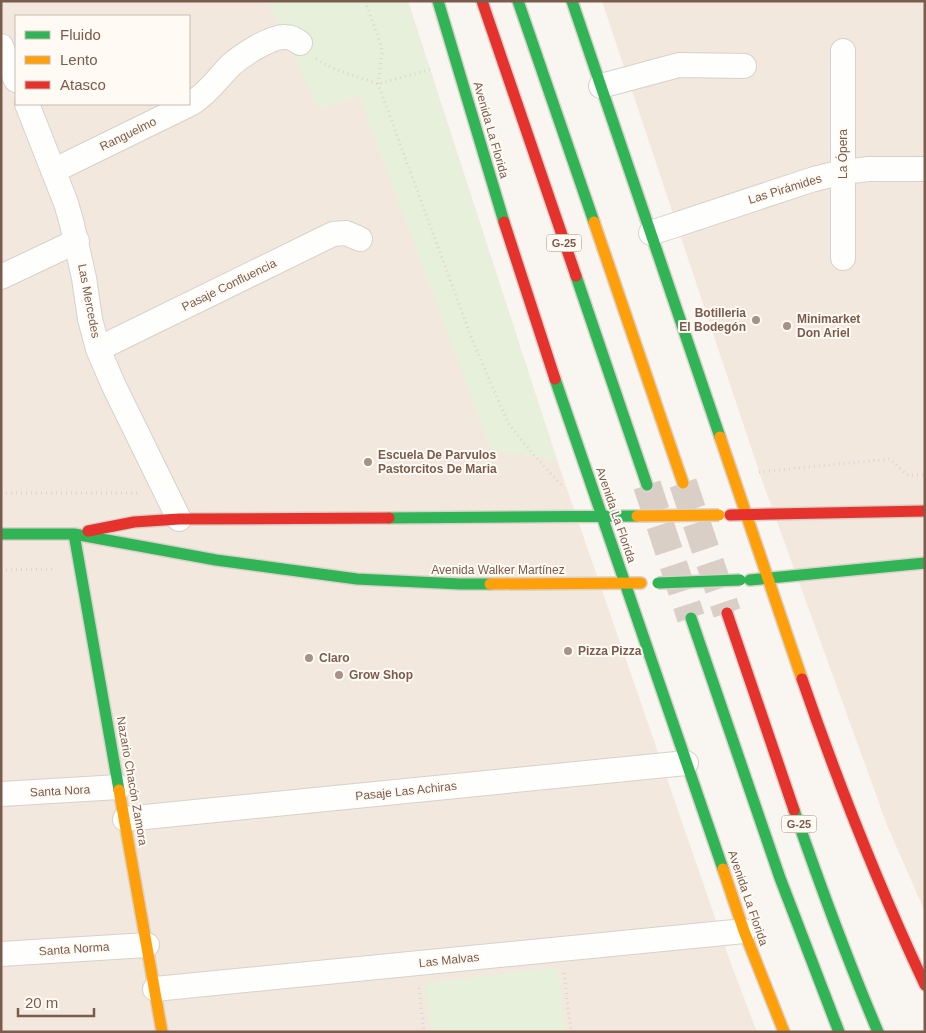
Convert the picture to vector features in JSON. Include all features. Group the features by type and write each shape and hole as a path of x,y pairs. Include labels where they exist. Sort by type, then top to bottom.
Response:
{"main road":[{"name":"Avenida La Florida","path":"438,1 526,293 744,931 784,1032"},
{"name":"G-25","path":"482,1 646,485"},
{"name":"G-25","path":"518,1 683,483"},
{"path":"572,1 767,579 860,839 880,889 925,985"},
{"name":"Avenida Walker Martínez","path":"74,534 134,522 179,520 746,516 925,511"},
{"name":"Avenida Walker Martínez","path":"1,534 74,534 216,560 357,579 460,584 625,583 767,579 925,563"},
{"name":"Nazario Chacón Zamora","path":"74,534 162,1032"},
{"name":"G-25","path":"727,613 830,914 878,1032"},
{"name":"G-25","path":"692,618 789,904 839,1032"}],"street":[{"name":"Ranguelmo","path":"190,104 207,92 231,66 248,53 278,37 287,37 300,43"},
{"path":"2,47 15,78"},
{"name":"La Ópera","path":"842,258 843,51"},
{"path":"601,86 678,65 744,66"},
{"name":"Las Mercedes","path":"27,105 66,203 77,241 90,319 98,349 179,520"},
{"name":"Ranguelmo","path":"53,171 188,105"},
{"name":"Las Pirámides","path":"651,233 785,188 843,172 869,169 925,169"},
{"name":"Pasaje Confluencia","path":"98,349 333,234 346,232 360,239"},
{"path":"1,277 77,241"},
{"name":"Pasaje Las Achiras","path":"125,819 686,763"},
{"name":"Santa Nora","path":"1,794 119,787"},
{"name":"Las Malvas","path":"155,989 744,931"},
{"name":"Santa Norma","path":"1,954 147,945"}],"path":[{"path":"365,1 381,46 382,54 378,84 471,337 508,423 564,488"},
{"path":"300,43 322,63 378,84 435,68"},
{"path":"737,488 757,472 890,459 907,475 925,475"},
{"path":"563,480 564,488"},
{"path":"554,488 564,488"},
{"path":"1,493 166,493"},
{"path":"561,949 571,1032"},
{"path":"416,963 424,1032"}],"shaded area":[{"path":"1,1 408,1 557,460 730,961 757,1032 1,1032"},
{"path":"602,1 925,1 925,912 887,825 763,483"}],"green space":[{"path":"268,1 407,1 557,460 491,450 359,96 318,109"},
{"path":"558,967 566,1032 431,1032 425,983"}],"tunnel":[{"path":"683,483 727,613"},
{"path":"647,485 691,618"}],"traffic: fast":[{"path":"438,1 504,222"},
{"path":"518,1 594,222"},
{"path":"572,1 720,437"},
{"path":"576,276 647,485"},
{"path":"555,379 723,869"},
{"path":"389,518 637,516"},
{"path":"1,534 74,534 216,560 357,579 490,584"},
{"path":"74,534 119,790"},
{"path":"750,580 925,563"},
{"path":"658,583 740,580"},
{"path":"691,618 780,878 839,1032"},
{"path":"794,810 834,922 878,1032"}],"traffic: slow":[{"path":"594,222 683,483"},
{"path":"720,437 802,679"},
{"path":"637,516 719,515"},
{"path":"490,584 641,583"},
{"path":"119,790 162,1032"},
{"path":"723,869 744,931 784,1032"}],"traffic: jam":[{"path":"482,1 576,276"},
{"path":"504,222 555,379"},
{"path":"730,515 925,511"},
{"path":"88,531 134,522 179,519 389,518"},
{"path":"727,613 794,810"},
{"path":"802,679 859,834 925,985"}],"place":[{"name":"Botilleria El Bodegón","path":"756,320"},
{"name":"Minimarket Don Ariel","path":"787,326"},
{"name":"Escuela De Parvulos Pastorcitos De Maria","path":"368,462"},
{"name":"Pizza Pizza","path":"568,651"},
{"name":"Claro","path":"309,658"},
{"name":"Grow Shop","path":"339,675"}]}
